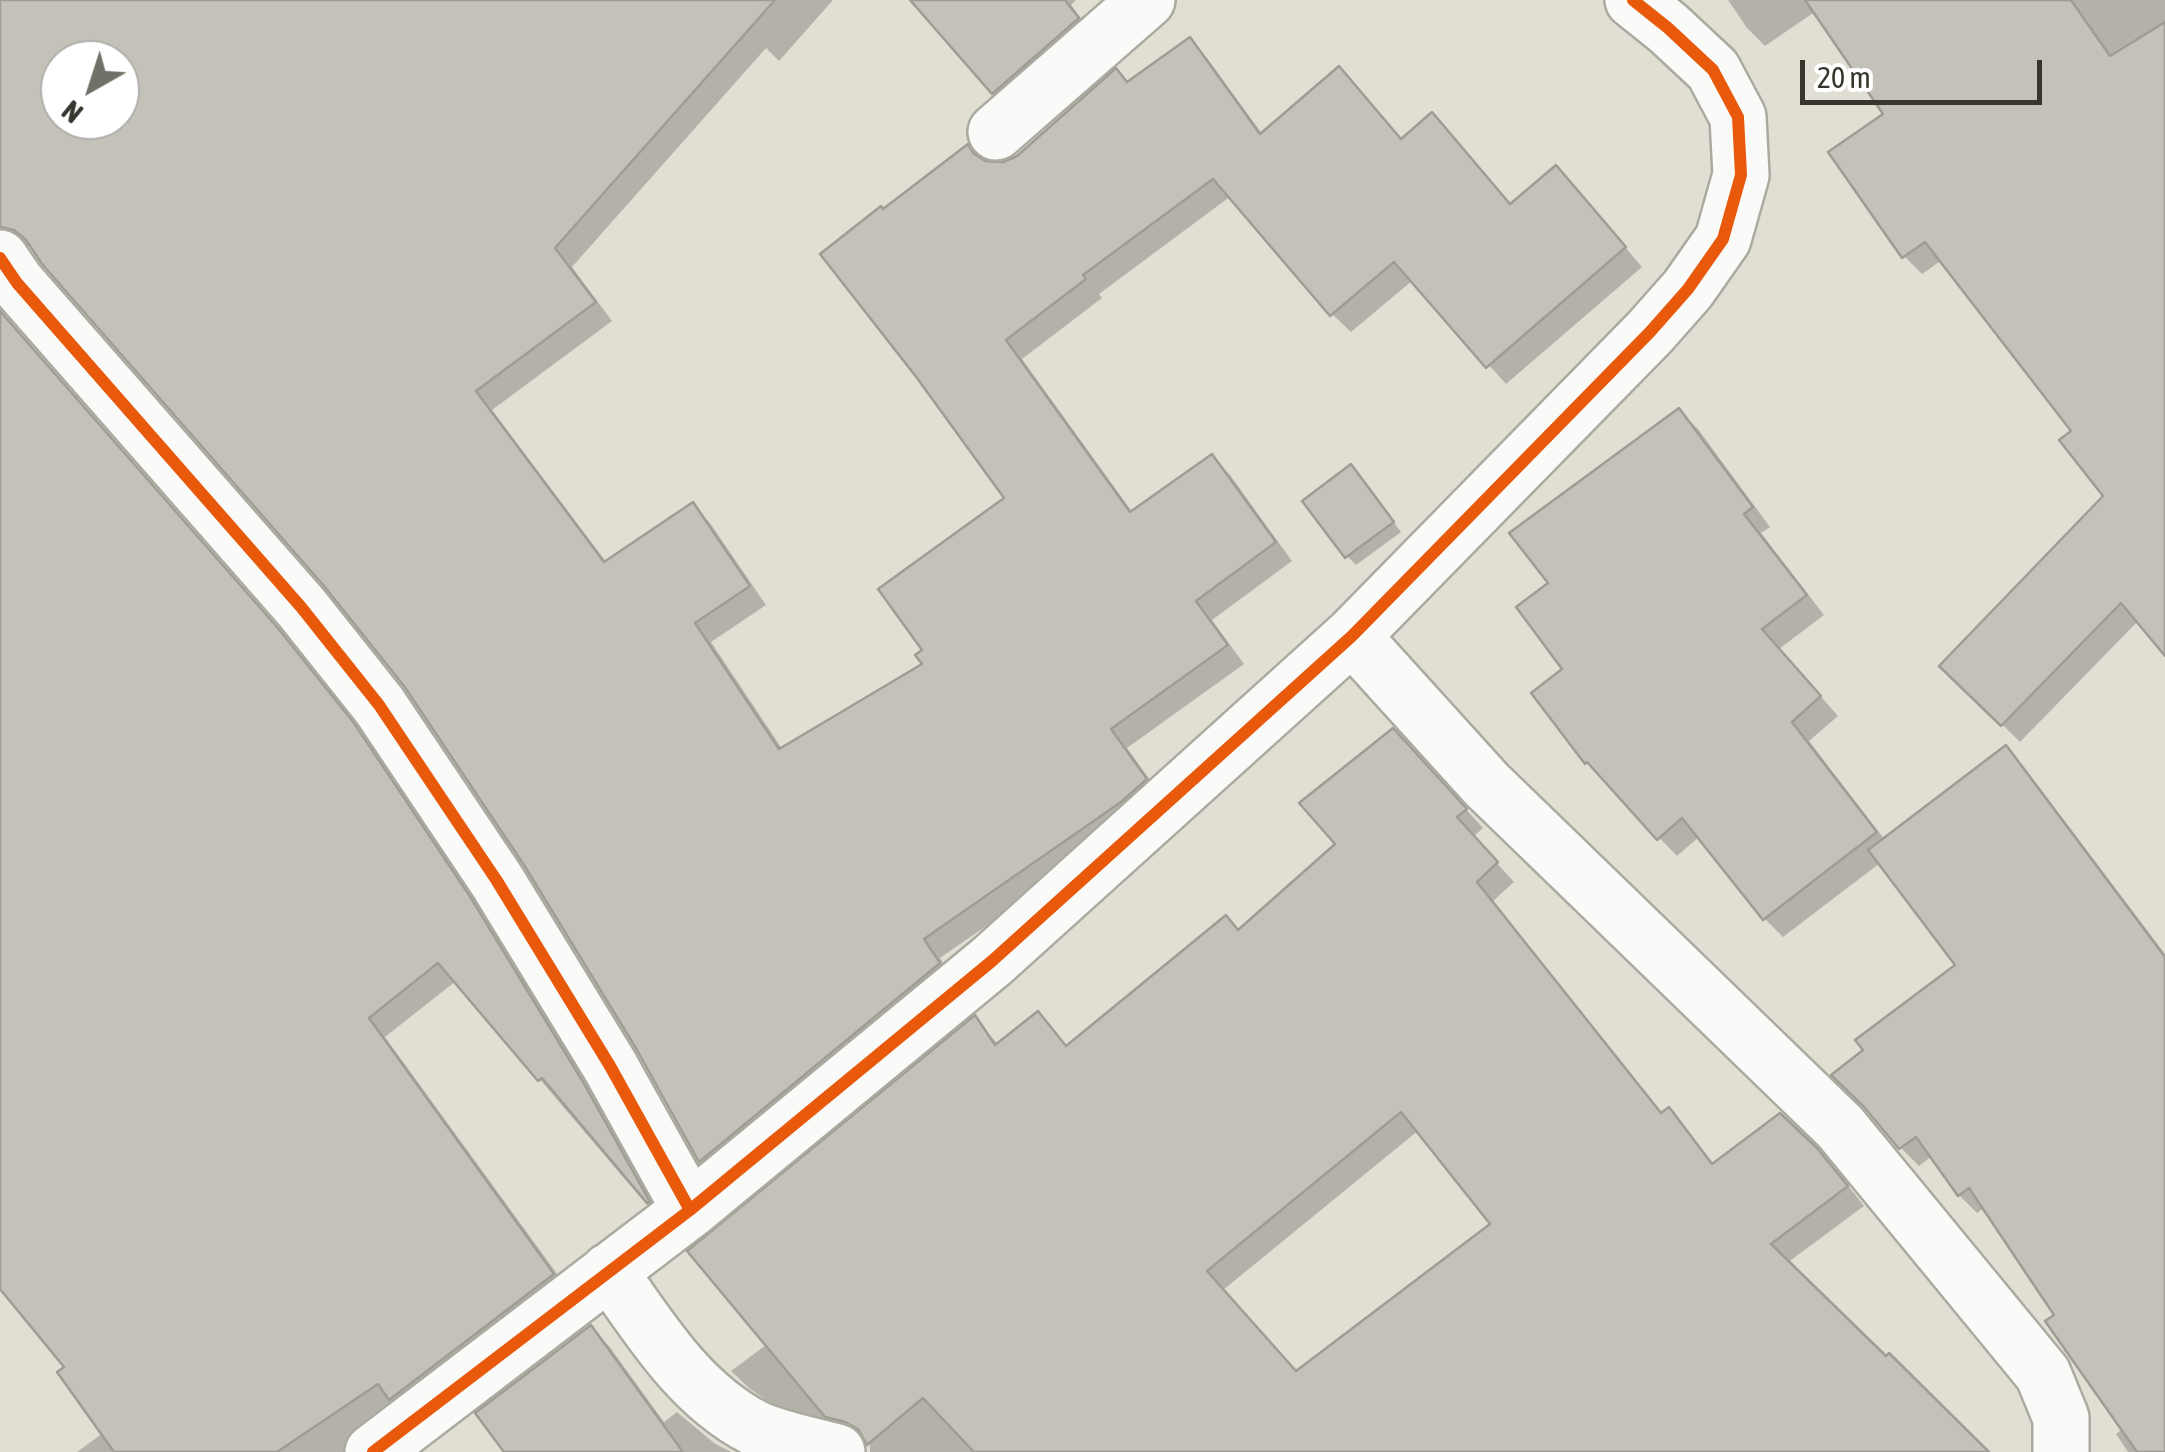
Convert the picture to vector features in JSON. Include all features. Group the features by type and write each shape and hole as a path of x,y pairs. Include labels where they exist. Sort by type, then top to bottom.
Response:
{"street":[{"path":"996,132 1148,0"},
{"path":"373,1452 690,1210 992,961 1352,636 1688,289 1724,239 1740,176 1738,117 1713,70 1633,0"},
{"path":"0,258 17,283 301,608 379,705 497,882 610,1066 690,1210"},
{"path":"1352,636 1486,784 1840,1127 2043,1374 2061,1418 2061,1452"},
{"path":"608,1271 676,1365 716,1402 757,1428 837,1452"}],"building":[{"path":"0,0 775,0 555,248 596,302 476,391 604,562 693,502 750,586 695,623 779,749 922,664 915,655 922,650 878,589 1004,498 820,254 968,144 985,161 1003,162 1017,156 1116,68 1127,82 1190,37 1260,134 1339,66 1401,139 1432,112 1510,204 1556,165 1626,247 1486,368 1394,262 1330,316 1213,179 1083,275 1086,279 1006,340 1130,512 1212,454 1276,542 1196,601 1228,645 1111,729 1147,779 1121,802 924,939 940,963 699,1162 637,1050 524,865 404,686 324,586 14,230 0,227"},
{"path":"910,0 1065,0 1079,18 992,94"},
{"path":"1805,0 2071,0 2110,56 2165,22 2165,656 2121,603 2001,726 1939,666 2103,496 2059,440 2071,431 1925,242 1902,258 1828,152 1883,114"},
{"path":"0,311 277,627 354,723 471,898 583,1082 650,1202 542,1078 538,1081 438,963 369,1018 554,1274 389,1400 378,1384 277,1452 114,1452 57,1372 64,1367 0,1289"},
{"path":"1679,408 1753,507 1744,514 1807,595 1762,629 1821,696 1792,722 1877,832 1763,920 1682,818 1657,840 1585,764 1531,693 1562,669 1516,607 1548,583 1509,533"},
{"path":"1351,464 1394,522 1345,558 1302,501"},
{"path":"1393,728 1467,809 1457,817 1498,862 1477,882 1661,1113 1669,1107 1712,1164 1780,1113 1817,1148 1848,1186 1771,1244 1989,1452 974,1452 923,1398 867,1445 858,1429 825,1417 687,1251 975,1015 995,1045 1038,1011 1066,1046 1226,915 1238,930 1335,844 1299,803","holes":["1401,1112 1490,1224 1296,1371 1207,1271"]},
{"path":"2006,745 2165,957 2165,1452 2137,1452 2045,1321 2054,1315 1969,1188 1958,1196 1916,1137 1899,1149 1831,1075 1863,1050 1855,1040 1955,965 1868,850"},
{"path":"591,1325 683,1452 504,1452 475,1413"}],"cycle path":[{"path":"373,1452 690,1210 992,961 1352,636 1688,289 1723,239 1741,175 1738,117 1713,70 1633,0"},
{"path":"0,258 17,283 301,607 379,705 497,881 610,1066 690,1210"}]}
